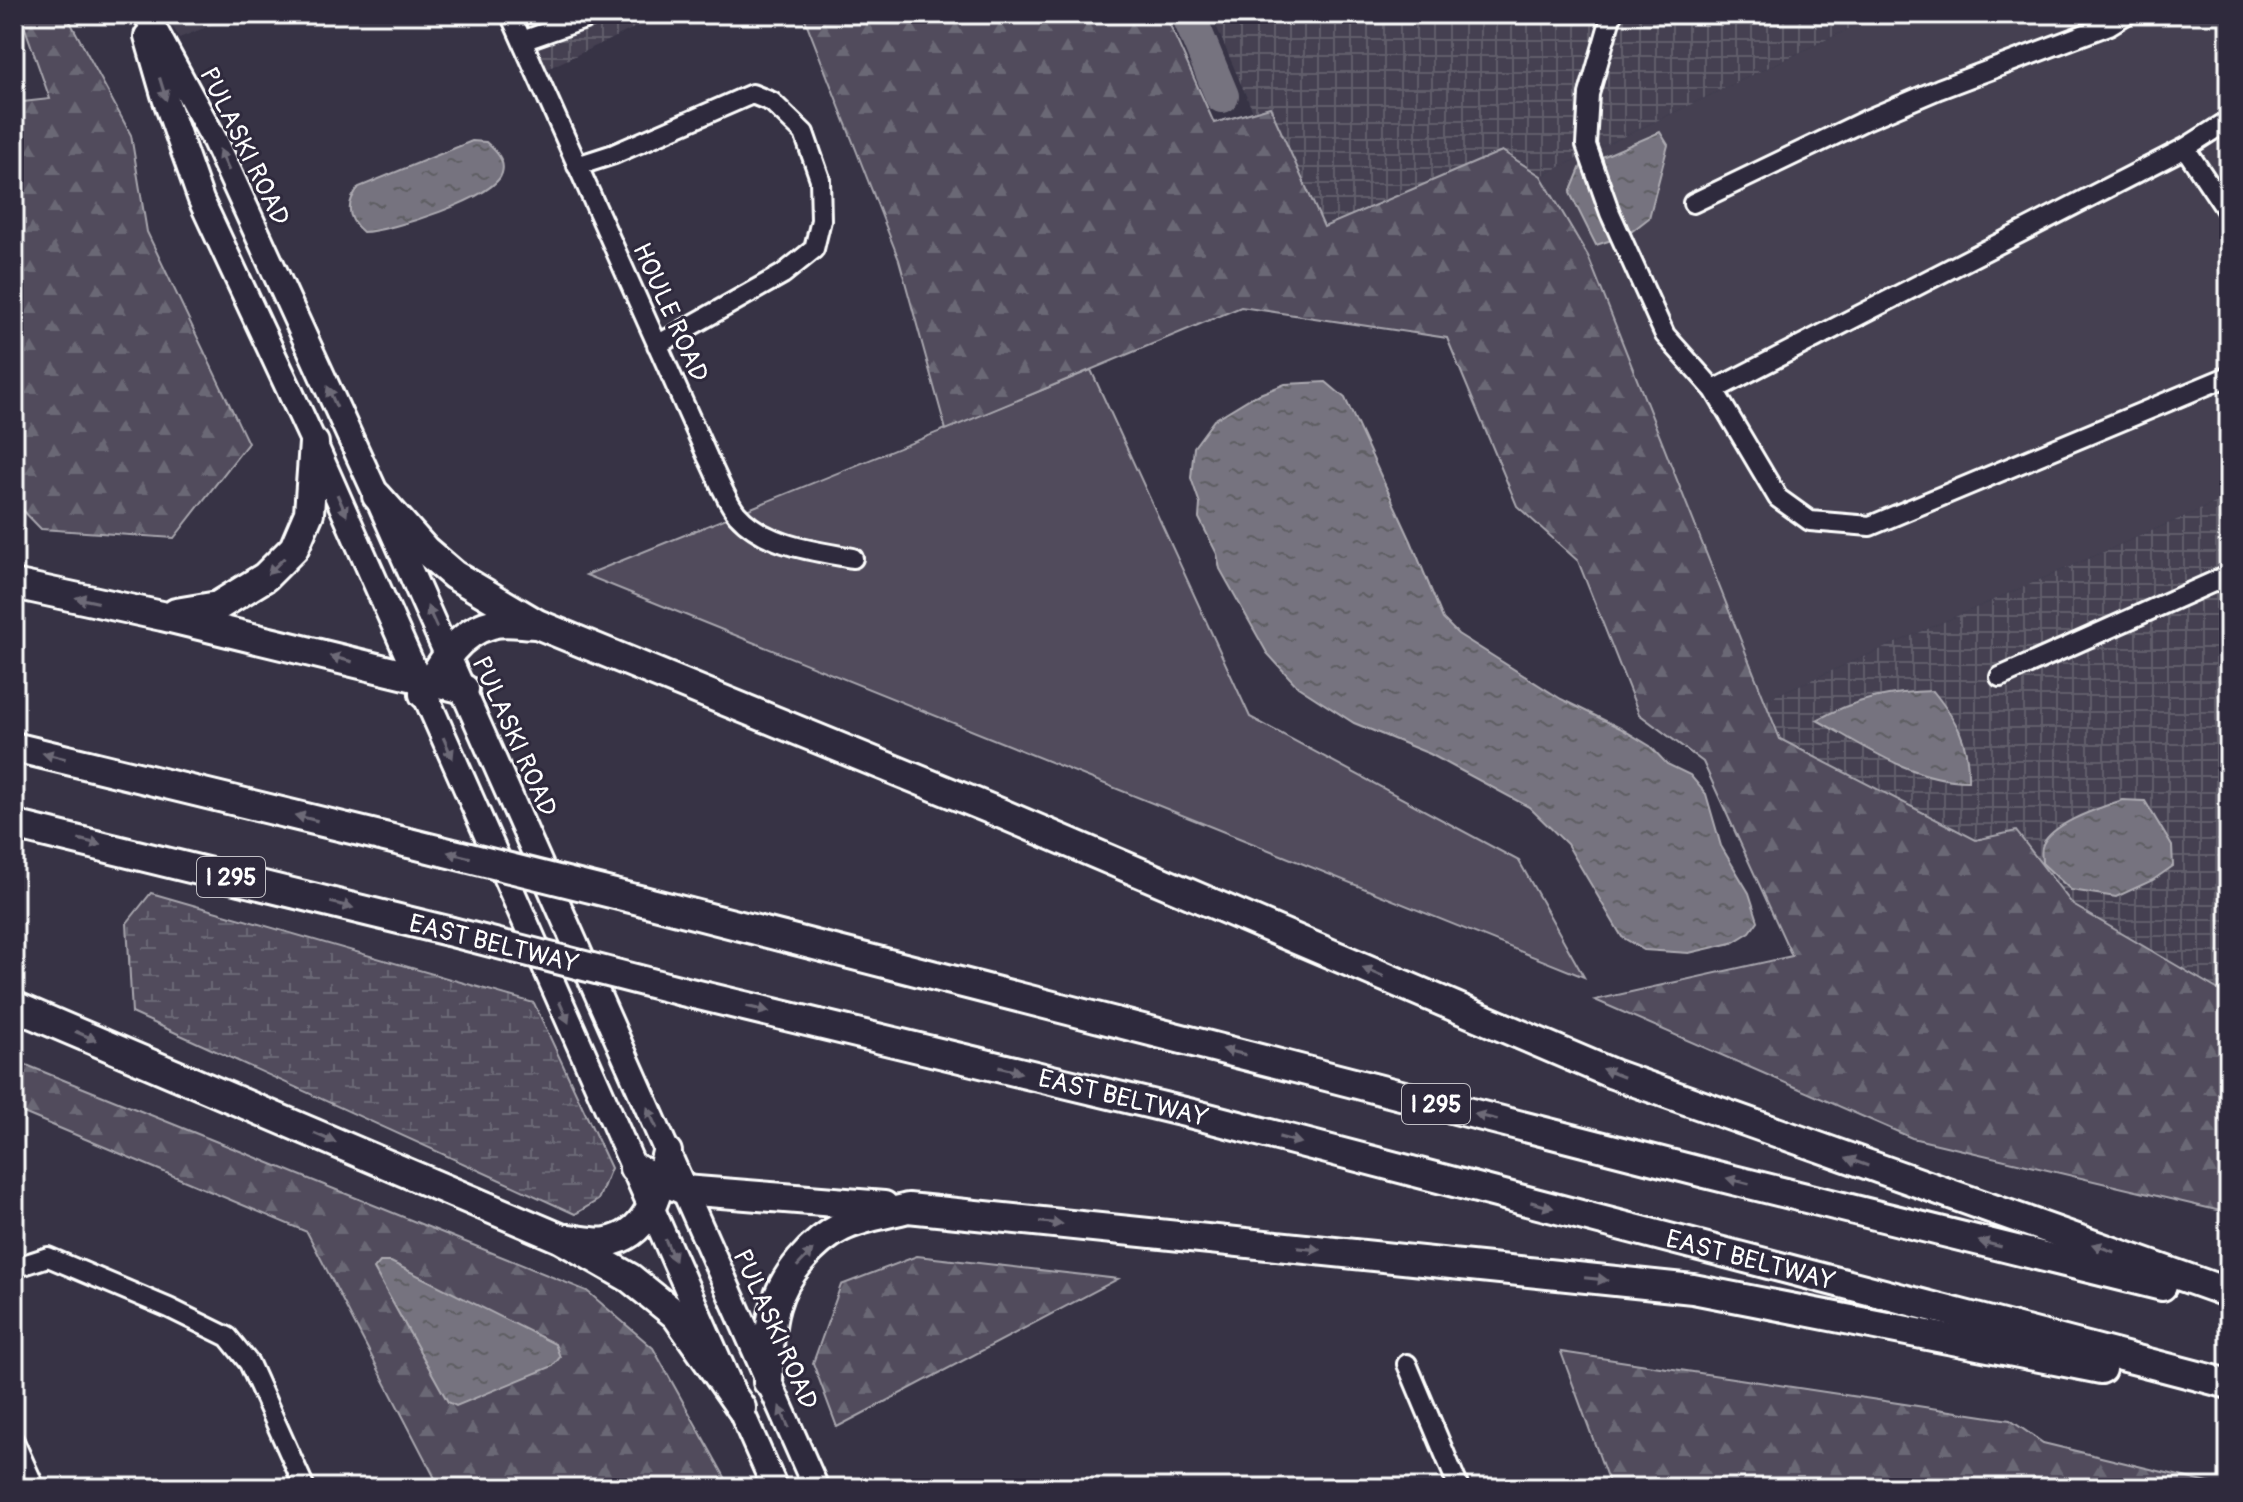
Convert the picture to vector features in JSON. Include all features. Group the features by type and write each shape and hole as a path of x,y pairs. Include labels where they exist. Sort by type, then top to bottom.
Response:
{"highway":[{"path":"162,616 218,606 265,577 294,548 309,513 314,443"},
{"path":"377,496 425,550 454,575 537,624 1000,813 1613,1074 2229,1293"},
{"path":"14,584 162,616 424,684 464,689"},
{"path":"424,684 448,653 474,631 494,623 537,624"},
{"name":"I 295","path":"14,747 643,901 1705,1173 2229,1303"},
{"name":"EAST BELTWAY","path":"14,825 1193,1114 2229,1384"},
{"path":"14,1006 560,1238 630,1278 676,1315 741,1408"},
{"path":"560,1238 606,1242 635,1231 672,1185 667,1152"},
{"path":"634,1168 672,1185 1693,1289 2229,1396"},
{"path":"768,1382 775,1306 796,1267 809,1252 839,1229 856,1221 908,1208"}],"main road":[{"name":"PULASKI ROAD","path":"144,14 164,95 201,200 424,684 775,1488"},
{"name":"PULASKI ROAD","path":"144,14 215,141 448,653 667,1152"},
{"name":"PULASKI ROAD","path":"672,1185 816,1488"}],"street":[{"name":"HOULE ROAD","path":"510,14 735,512 748,525 783,543 853,558"},
{"path":"522,41 599,14"},
{"path":"1612,14 1589,94 1586,145 1610,213 1665,335 1714,390 1778,498 1810,521 1870,526 2229,376"},
{"path":"1693,203 1880,114 2109,25 2127,14"},
{"path":"577,166 614,154 752,94 772,102 804,133 820,179 821,220 814,249 783,274 657,345"},
{"path":"1714,390 2185,148 2229,120"},
{"path":"2185,148 2229,214"},
{"path":"2000,677 2229,575"},
{"path":"14,1268 48,1257 169,1308 228,1337 249,1363 305,1488"},
{"path":"1407,1364 1459,1488"},
{"path":"14,1441 35,1488"}],"shaded area":[{"path":"166,14 240,14 179,38"},
{"path":"523,14 664,14 547,69"},
{"path":"1211,14 1880,14 1541,176 1502,151 1324,227 1270,107 1253,112"},
{"path":"1880,14 2229,14 2229,497 1765,700 1588,256 1541,176"},
{"path":"2229,497 2229,996 2073,905 2016,831 1976,840 1780,739 1765,700"}],"green space":[{"path":"20,14 66,14 131,135 147,232 248,443 174,538 41,529 14,501 14,103 50,99"},
{"path":"803,14 1165,14 1214,123 1270,107 1324,227 1502,151 1541,176 1588,256 1780,739 1976,840 2016,831 2073,905 2229,996 2229,1213 1912,1138 1595,1000 1792,956 1703,762 1639,714 1578,561 1517,506 1447,338 1241,307 946,430 899,260"},
{"path":"1091,370 1250,717 1519,861 1584,977 586,575"},
{"path":"151,893 534,1003 611,1168 598,1200 575,1214 132,1013 127,923"},
{"path":"14,1060 587,1291 653,1348 731,1488 440,1488 307,1232 14,1109"},
{"path":"917,1256 1118,1279 837,1427 813,1363 841,1285"},
{"path":"1561,1352 2010,1420 2043,1443 2229,1488 1611,1488"}],"water":[{"path":"1660,132 1668,145 1649,218 1627,235 1596,245 1570,193 1581,166"},
{"path":"472,141 486,142 501,160 502,173 495,183 462,203 416,220 363,232 357,227 350,205 359,187"},
{"path":"1326,382 1345,398 1443,619 1458,634 1561,699 1650,746 1667,764 1690,775 1706,794 1721,846 1749,893 1758,921 1750,932 1732,943 1689,953 1644,950 1622,937 1567,844 1529,807 1430,754 1354,723 1298,687 1267,653 1220,569 1217,554 1199,518 1200,504 1191,478 1194,447 1214,420 1252,397 1285,384"},
{"path":"1933,691 1960,732 1968,781 1908,769 1817,720 1873,698"},
{"path":"2122,800 2145,801 2172,846 2173,866 2153,880 2116,897 2071,890 2042,863 2043,844 2067,823"},
{"path":"380,1262 391,1262 555,1344 560,1357 553,1366 456,1406 448,1402 374,1269"}],"waterway":[{"path":"1188,14 1222,96"}]}
